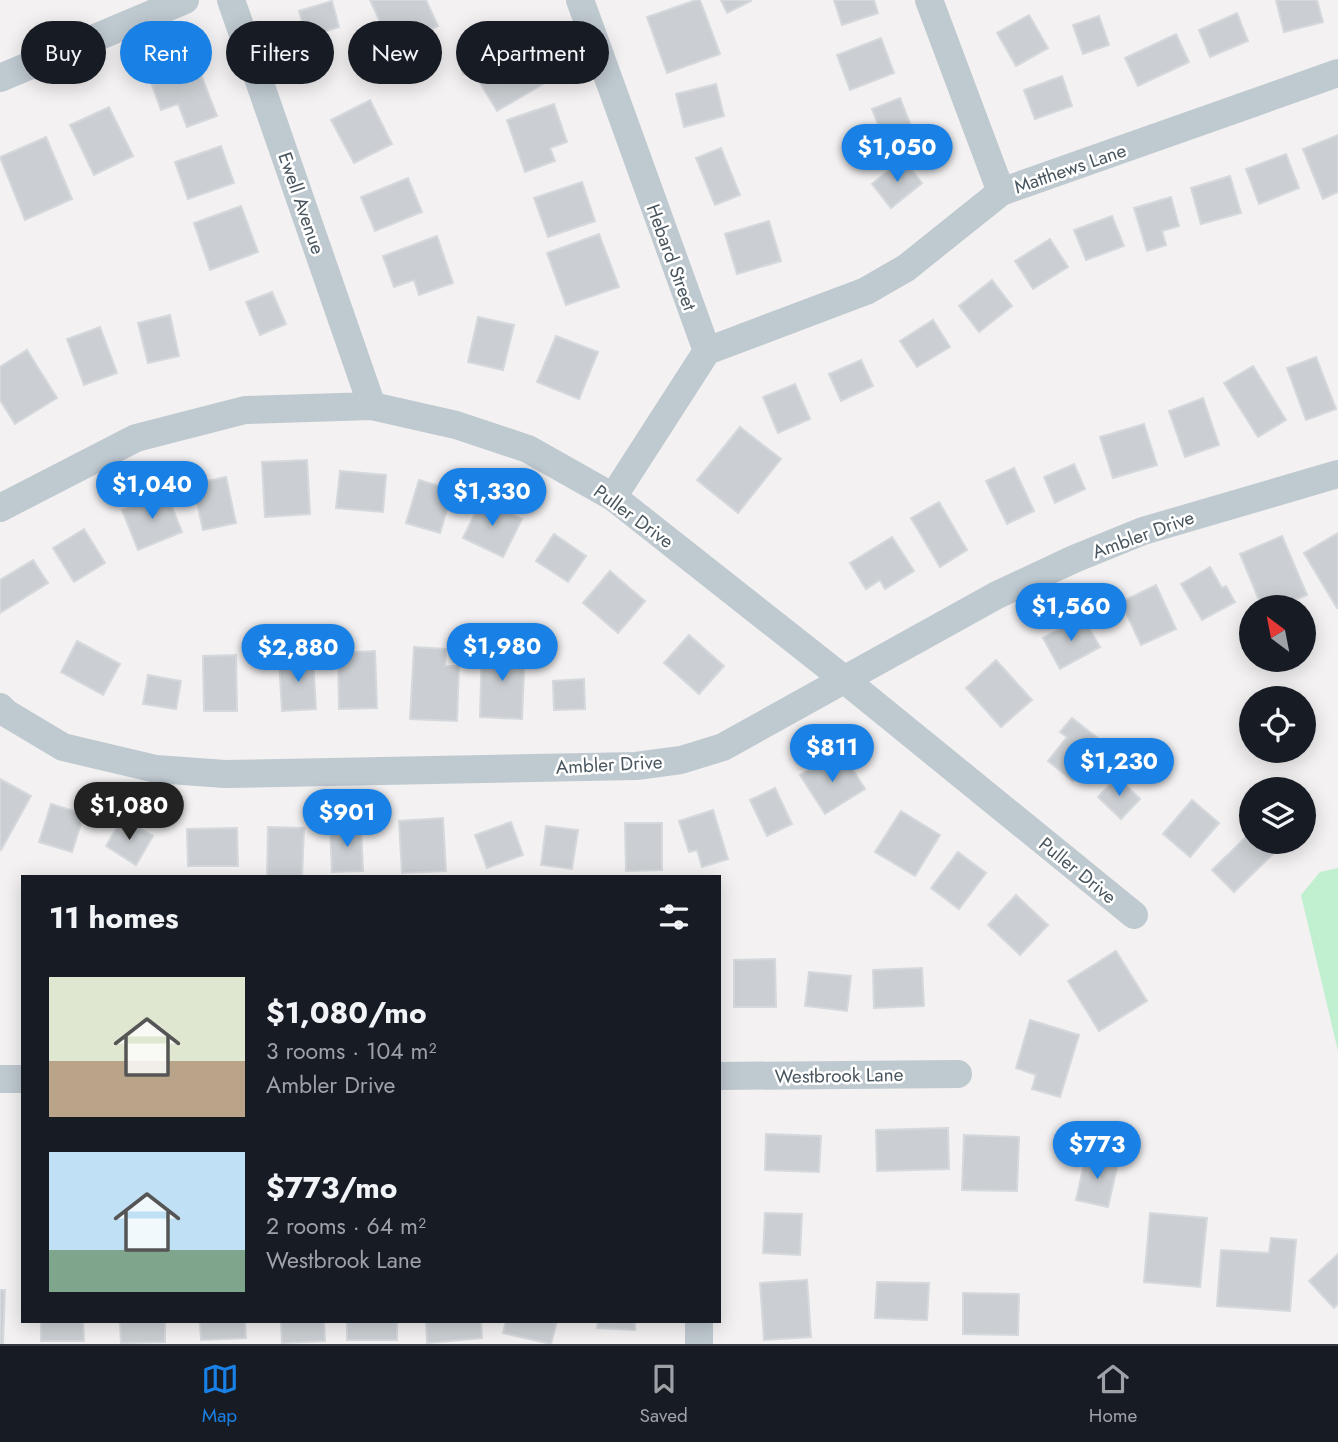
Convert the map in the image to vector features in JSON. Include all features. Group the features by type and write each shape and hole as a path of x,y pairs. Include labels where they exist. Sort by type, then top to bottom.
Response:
{"street":[{"path":"0,78 185,0"},
{"name":"Ewell Avenue","path":"231,0 372,406"},
{"name":"Hebard Street","path":"580,0 707,351"},
{"path":"929,0 1001,192"},
{"name":"Matthews Lane","path":"707,351 866,291 906,268 1001,192 1338,73"},
{"path":"613,496 707,351"},
{"name":"Puller Drive","path":"0,508 135,438 245,410 372,406 456,425 528,449 613,496 1134,915"},
{"name":"Ambler Drive","path":"0,707 63,747 156,769 225,774 636,766 681,760 723,747 997,595 1143,531 1338,474"},
{"name":"Westbrook Lane","path":"721,1076 958,1074"},
{"path":"0,1079 21,1079"},
{"path":"699,1323 699,1344"}],"green space":[{"path":"1338,868 1338,1051 1301,895 1320,872"}],"building":[{"path":"370,0 426,0 436,21 380,21"},
{"path":"700,0 720,54 667,73 647,17"},
{"path":"721,0 750,0 751,1 727,13"},
{"path":"834,0 874,0 878,13 842,25"},
{"path":"1276,0 1317,0 1323,22 1284,32"},
{"path":"332,1 339,27 334,29 334,21 302,21 299,11"},
{"path":"1237,13 1248,41 1210,57 1199,30"},
{"path":"1029,15 1048,48 1016,66 997,33"},
{"path":"1099,16 1109,45 1083,54 1073,25"},
{"path":"1176,34 1189,62 1138,86 1125,58"},
{"path":"881,38 894,73 850,90 837,55"},
{"path":"1062,76 1072,106 1035,119 1024,90"},
{"path":"205,84 217,116 187,127 178,104 161,110 152,85"},
{"path":"481,84 543,84 497,111"},
{"path":"716,84 724,116 684,127 676,94"},
{"path":"900,98 915,136 887,147 872,109"},
{"path":"370,100 392,144 354,163 331,120"},
{"path":"554,104 567,142 550,148 555,161 525,172 507,120"},
{"path":"109,107 133,156 94,175 70,125"},
{"path":"1338,135 1338,192 1323,199 1303,149"},
{"path":"46,137 72,199 25,220 0,157"},
{"path":"221,146 234,183 188,199 175,162"},
{"path":"721,148 740,195 715,205 696,158"},
{"path":"1286,154 1299,188 1259,204 1246,169"},
{"path":"903,159 922,183 891,208 872,184"},
{"path":"1230,176 1241,213 1201,224 1191,188"},
{"path":"408,178 422,212 375,231 361,197"},
{"path":"582,182 595,221 548,237 534,198"},
{"path":"1171,197 1179,226 1162,231 1166,245 1147,251 1134,208"},
{"path":"241,206 258,252 210,270 194,223"},
{"path":"1112,216 1124,246 1086,260 1074,230"},
{"path":"769,221 781,261 737,274 725,234"},
{"path":"599,234 619,287 566,305 547,253"},
{"path":"437,236 453,283 419,295 414,280 394,287 383,256"},
{"path":"1050,239 1068,267 1033,289 1015,261"},
{"path":"992,280 1012,306 979,332 959,306"},
{"path":"272,292 286,324 260,335 246,302"},
{"path":"170,315 179,356 148,363 138,323"},
{"path":"478,317 514,325 503,370 468,362"},
{"path":"933,320 950,347 917,367 900,341"},
{"path":"100,327 117,373 84,385 67,339"},
{"path":"556,336 598,352 579,399 537,382"},
{"path":"27,350 57,398 15,424 0,400 0,367"},
{"path":"1316,357 1336,409 1306,420 1287,368"},
{"path":"861,360 873,386 841,401 829,374"},
{"path":"1253,366 1286,420 1258,437 1224,383"},
{"path":"795,384 810,419 778,433 763,397"},
{"path":"1203,398 1219,445 1185,457 1169,411"},
{"path":"1144,424 1157,465 1113,478 1100,437"},
{"path":"740,427 781,459 738,513 697,480"},
{"path":"307,460 310,514 265,517 262,462"},
{"path":"1074,464 1085,489 1055,503 1044,477"},
{"path":"1014,468 1034,511 1007,524 986,481"},
{"path":"340,471 386,475 383,512 336,508"},
{"path":"226,477 236,523 203,530 193,484"},
{"path":"419,480 453,490 440,533 406,523"},
{"path":"166,492 182,532 138,550 122,510"},
{"path":"482,499 522,519 503,557 463,538"},
{"path":"939,502 967,550 940,567 911,518"},
{"path":"84,529 105,563 74,582 53,548"},
{"path":"1338,533 1338,608 1337,608 1304,553"},
{"path":"554,534 586,556 568,582 536,561"},
{"path":"1282,536 1307,595 1257,595 1240,554"},
{"path":"892,537 914,571 885,589 880,580 866,589 850,563"},
{"path":"33,560 48,583 0,613 0,580"},
{"path":"1210,567 1222,588 1226,586 1235,602 1202,620 1181,584"},
{"path":"610,571 645,601 618,633 583,603"},
{"path":"1156,585 1176,629 1141,645 1121,602"},
{"path":"1082,616 1100,647 1060,669 1043,638"},
{"path":"689,635 724,666 699,694 664,663"},
{"path":"77,641 120,664 103,695 61,672"},
{"path":"414,647 446,649 445,666 459,666 457,721 410,719"},
{"path":"482,647 525,649 522,719 480,717"},
{"path":"375,651 377,708 339,709 338,653"},
{"path":"236,655 237,711 204,711 203,656"},
{"path":"313,657 316,709 282,711 279,659"},
{"path":"996,660 1032,700 1001,727 966,688"},
{"path":"148,675 181,681 176,709 143,704"},
{"path":"584,679 585,709 554,710 553,681"},
{"path":"1072,718 1104,743 1073,781 1048,761 1067,737 1060,732"},
{"path":"829,757 834,766 846,759 865,789 825,814 800,775"},
{"path":"1117,777 1140,799 1121,819 1098,797"},
{"path":"0,779 31,796 1,850 0,849"},
{"path":"775,788 792,824 767,836 750,800"},
{"path":"1192,800 1219,823 1190,857 1163,834"},
{"path":"51,804 84,814 72,852 39,842"},
{"path":"713,810 728,859 702,867 697,850 689,852 679,821"},
{"path":"901,811 940,835 915,876 875,852"},
{"path":"443,818 446,871 402,873 399,821"},
{"path":"122,819 153,836 136,865 106,846"},
{"path":"511,822 523,855 487,868 475,835"},
{"path":"625,823 662,823 662,870 626,871"},
{"path":"361,826 363,871 332,872 330,828"},
{"path":"546,826 578,830 572,869 541,865"},
{"path":"268,827 304,828 302,875 267,875"},
{"path":"237,828 238,866 188,866 187,829"},
{"path":"1239,844 1239,854 1273,854 1234,892 1212,870"},
{"path":"958,852 986,873 959,909 931,888"},
{"path":"1016,895 1048,925 1020,955 988,925"},
{"path":"1116,951 1147,1001 1099,1031 1068,981"},
{"path":"775,959 776,1007 734,1007 734,960"},
{"path":"922,968 924,1006 874,1008 873,970"},
{"path":"809,972 851,976 847,1011 805,1006"},
{"path":"1030,1020 1079,1035 1060,1097 1032,1089 1036,1075 1016,1068"},
{"path":"948,1128 949,1169 877,1171 876,1130"},
{"path":"766,1134 821,1136 819,1172 765,1170"},
{"path":"964,1135 1019,1137 1017,1191 962,1190"},
{"path":"1086,1155 1118,1163 1108,1207 1076,1200"},
{"path":"765,1213 802,1214 800,1255 763,1253"},
{"path":"1150,1213 1207,1218 1200,1287 1144,1282"},
{"path":"1271,1238 1296,1240 1290,1311 1217,1306 1221,1250 1269,1253"},
{"path":"1338,1254 1338,1304 1334,1308 1309,1281"},
{"path":"807,1280 811,1337 764,1340 760,1283"},
{"path":"877,1282 929,1283 927,1320 875,1318"},
{"path":"0,1290 5,1290 3,1344 0,1344"},
{"path":"963,1293 1019,1294 1018,1335 963,1334"},
{"path":"41,1323 83,1323 84,1341 41,1341"},
{"path":"120,1323 165,1323 165,1342 121,1343"},
{"path":"200,1323 245,1323 246,1338 201,1340"},
{"path":"281,1323 324,1323 325,1341 282,1343"},
{"path":"347,1323 397,1323 397,1340 347,1340"},
{"path":"426,1323 481,1323 482,1338 427,1343"},
{"path":"506,1323 556,1323 551,1344 503,1333"},
{"path":"598,1323 635,1323 635,1330 597,1328"}]}
